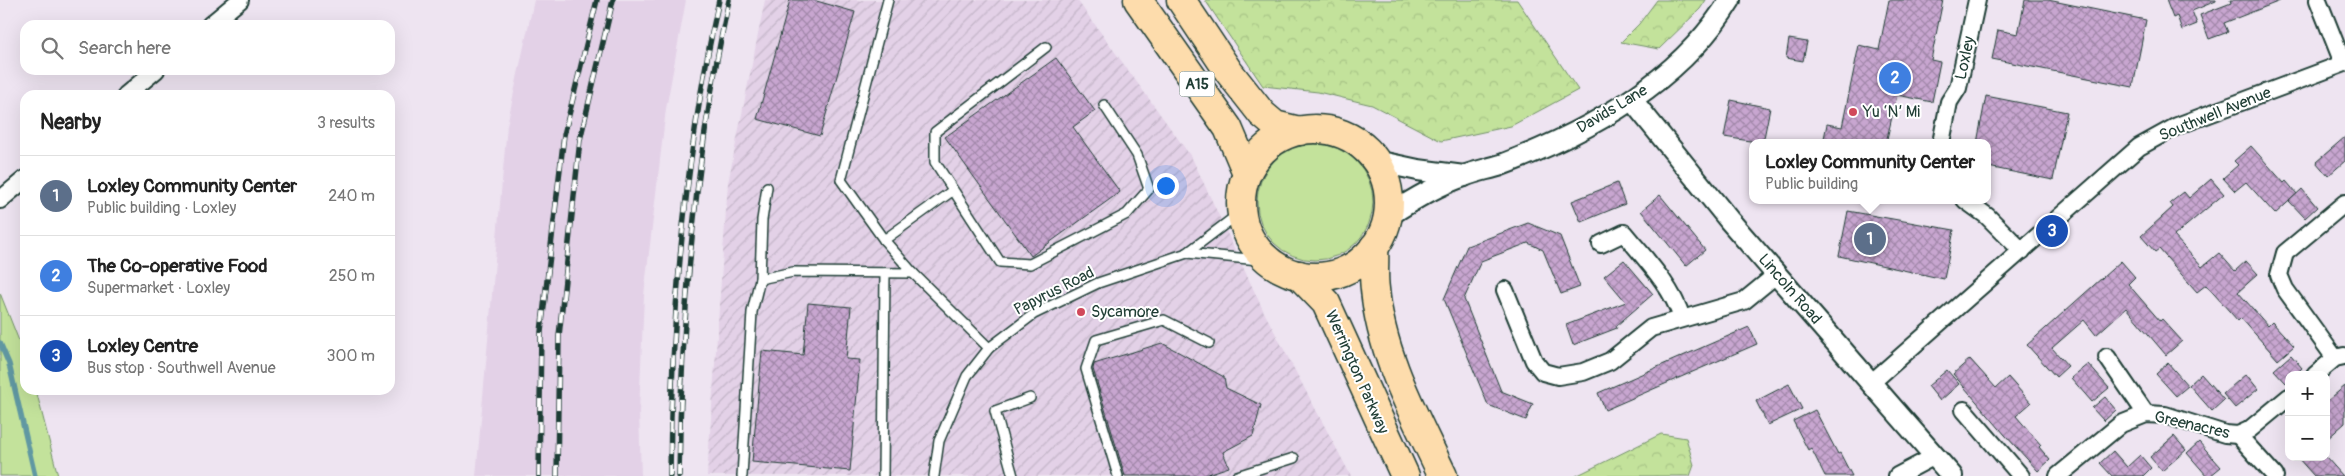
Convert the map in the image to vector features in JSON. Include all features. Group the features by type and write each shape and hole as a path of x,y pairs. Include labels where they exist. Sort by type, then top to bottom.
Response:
{"highway":[{"name":"A15","path":"1138,0 1228,128 1247,173"},
{"name":"A15","path":"1181,0 1229,72 1262,114 1275,124 1300,131"},
{"path":"1321,129 1342,134 1361,145 1376,160 1384,178 1389,197 1388,216 1383,232 1374,247 1360,262 1341,272 1320,277 1299,275 1283,270 1268,261 1255,247 1246,231 1242,212 1242,192 1247,173 1256,158 1268,146 1283,136 1300,131 1321,129"},
{"name":"Werrington Parkway","path":"1374,247 1375,289 1386,347 1395,374 1443,476"},
{"name":"Werrington Parkway","path":"1299,275 1326,303 1405,476"}],"street":[{"path":"216,20 240,0"},
{"name":"Davids Lane","path":"1388,216 1418,196 1464,176 1500,165 1561,139 1632,100 1677,65 1701,40 1730,0"},
{"name":"Loxley","path":"1942,139 1949,102 1958,88 1977,0"},
{"path":"2318,0 2344,63"},
{"name":"Southwell Avenue","path":"1871,383 2139,147 2176,126 2344,63"},
{"path":"132,90 150,75"},
{"name":"Lincoln Road","path":"1632,100 1729,220 1952,476"},
{"name":"Davids Lane","path":"1376,160 1418,170 1464,176"},
{"path":"0,200 20,184"},
{"path":"2321,371 2340,357 2285,290 2279,275 2285,253 2345,203"},
{"path":"1970,204 1987,216 2022,251"},
{"path":"1601,244 1624,233 1676,300 1682,318"},
{"path":"1505,290 1534,362 1543,372 1558,376 1583,372 1610,360 1651,328 1682,318 1716,311 1744,301 1777,274"},
{"name":"Greenacres","path":"2108,357 2146,414"},
{"name":"Greenacres","path":"2058,476 2121,424 2146,414 2165,415 2225,434 2238,435 2249,430 2285,400"},
{"path":"1964,410 2021,476"},
{"name":"Greenacres","path":"2238,435 2275,476"},
{"path":"1897,476 1935,456"}],"lane":[{"path":"888,0 840,180 884,240 989,348"},
{"path":"1046,47 935,132 935,162 952,191 1000,262 1030,264 1127,214 1149,189 1138,155 1104,105"},
{"path":"742,476 752,312 760,279 762,220 768,188"},
{"path":"884,240 952,191"},
{"name":"Papyrus Road","path":"934,476 939,441 946,424 967,376 989,348 1034,314 1098,283 1187,253 1242,212"},
{"name":"Papyrus Road","path":"1187,253 1268,261"},
{"path":"760,279 793,272 914,273"},
{"path":"883,476 885,273"},
{"path":"1118,476 1086,369 1096,340 1164,320 1209,344"},
{"path":"1014,476 995,411 1030,398"},
{"path":"1236,476 1294,458"}],"shaded area":[{"path":"534,0 686,0 666,109 644,295 639,412 641,476 476,476 507,125"},
{"path":"765,0 1077,0 1192,158 1264,312 1351,476 707,476 728,183"}],"green space":[{"path":"1205,0 1517,0 1578,90 1511,126 1441,141 1372,105 1318,92 1263,86"},
{"path":"1657,0 1706,0 1700,9 1659,49 1621,42 1639,24"},
{"path":"1315,144 1337,149 1356,161 1368,180 1373,202 1368,224 1356,243 1337,255 1315,260 1293,255 1274,243 1262,224 1257,202 1262,180 1274,161 1293,149"},
{"path":"0,293 20,343 20,395 37,395 58,476 0,476"},
{"path":"1661,434 1686,438 1694,465 1690,476 1576,476"}],"building":[{"path":"790,0 813,0 855,12 820,136 757,119"},
{"path":"1889,0 1943,0 1931,60 1940,62 1932,102 1897,95 1887,139 1824,139 1827,124 1842,127 1859,45 1879,50"},
{"path":"2025,0 2048,0 2146,20 2133,87 1992,59 1998,30 2018,34"},
{"path":"2166,0 2216,1 2192,11 2197,24 2182,30 2177,16 2173,18"},
{"path":"2230,0 2280,1 2224,23 2228,32 2209,39 2200,15 2231,3"},
{"path":"1789,39 1807,42 1803,61 1786,58"},
{"path":"1056,58 1095,111 1073,127 1120,192 1031,256 945,137"},
{"path":"1986,96 2067,112 2053,180 1991,168 1991,139 1978,139"},
{"path":"1731,100 1770,108 1764,139 1749,139 1749,141 1724,137"},
{"path":"2345,137 2345,161 2328,176 2316,162"},
{"path":"2251,146 2284,183 2286,181 2297,194 2275,214 2246,182 2235,191 2223,178 2238,165 2234,161"},
{"path":"2211,179 2224,194 2174,236 2202,267 2219,253 2235,271 2246,261 2258,274 2238,292 2268,326 2272,322 2294,346 2278,360 2241,318 2238,321 2206,285 2197,292 2159,249 2155,252 2141,236 2173,207 2170,203 2184,192 2189,198"},
{"path":"1617,183 1625,204 1581,222 1572,201"},
{"path":"2302,189 2317,207 2305,218 2289,201"},
{"path":"1660,195 1705,250 1686,266 1641,211"},
{"path":"1848,211 1954,230 1944,279 1839,256"},
{"path":"1528,223 1560,236 1580,287 1561,294 1543,250 1528,243 1481,261 1464,299 1501,391 1533,404 1526,420 1488,405 1444,299 1467,246"},
{"path":"1624,260 1653,294 1616,326 1617,328 1573,345 1566,325 1626,302 1604,276"},
{"path":"2121,261 2135,277 2128,284 2160,321 2162,319 2182,341 2166,355 2126,308 2096,335 2084,320 2052,348 2068,366 2056,377 2027,345"},
{"path":"808,303 851,307 846,359 860,360 850,471 752,462 762,351 803,355"},
{"path":"1749,327 1757,344 1605,410 1598,393"},
{"path":"1162,343 1224,377 1226,388 1261,405 1253,436 1223,452 1229,467 1202,476 1125,476 1093,369 1094,364"},
{"path":"2291,355 2302,368 2299,371 2285,371 2285,382 2274,370"},
{"path":"1970,359 1996,388 2008,377 2031,403 2016,416 2041,445 2039,447 2050,460 2038,471 1953,374"},
{"path":"2168,363 2188,386 2176,396 2156,374"},
{"path":"2088,364 2109,388 2092,402 2071,378"},
{"path":"1947,370 1959,384 1940,401 1928,386"},
{"path":"2201,374 2224,400 2212,411 2189,385"},
{"path":"2246,374 2258,389 2235,408 2223,394"},
{"path":"1789,384 1802,409 1768,425 1756,401"},
{"path":"2345,386 2345,423 2330,436 2330,416 2330,399"},
{"path":"2105,397 2116,410 2104,421 2092,408"},
{"path":"1815,410 1852,476 1825,476 1811,448 1808,450 1793,421"},
{"path":"2174,436 2186,450 2162,471 2150,457"},
{"path":"2199,442 2221,467 2210,476 2207,476 2187,453"},
{"path":"2113,451 2127,467 2140,455 2151,468 2143,476 2112,476 2100,463"},
{"path":"2301,461 2330,461 2343,476 2314,476"}],"waterway":[{"path":"0,343 9,364 35,476"}],"railway":[{"path":"539,476 541,332 564,135 597,0"},
{"path":"557,476 559,336 580,140 613,0"},
{"path":"670,476 673,357 682,236 697,117 719,0"},
{"path":"679,476 683,356 692,237 707,118 729,0"}],"place":[{"name":"The Co-operative Food","path":"1895,78"},
{"name":"Yu ‘N’ Mi","path":"1853,112"},
{"name":"Loxley Centre","path":"2052,231"},
{"name":"Loxley Community Center","path":"1870,239"},
{"name":"Sycamore","path":"1081,312"}]}
